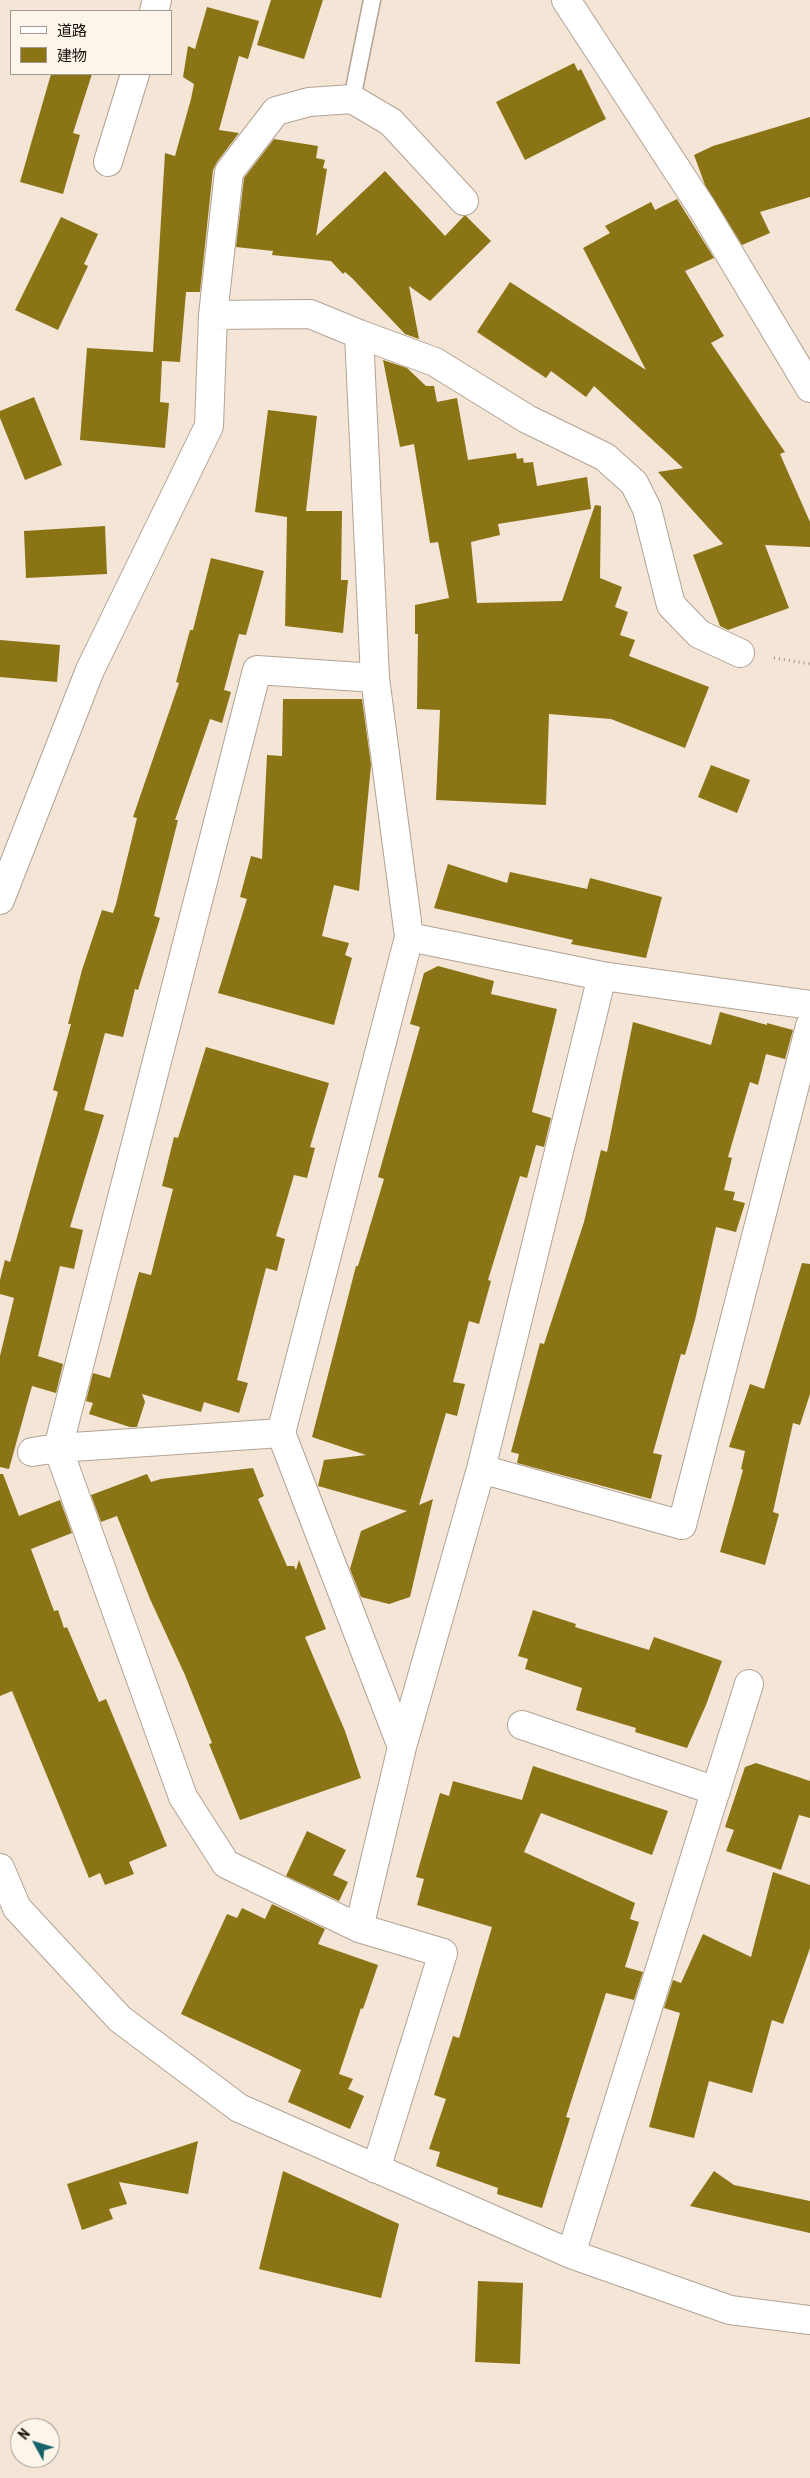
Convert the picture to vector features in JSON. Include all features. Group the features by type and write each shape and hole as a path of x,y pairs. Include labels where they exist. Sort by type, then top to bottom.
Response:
{"street":[{"path":"566,0 702,208 810,388"},
{"path":"108,162 135,75"},
{"path":"0,900 90,670 209,426 213,315 229,172 276,111 309,102 352,99 391,122 464,201"},
{"path":"213,315 310,314 435,362 527,419 605,457 634,483 647,508 671,605 699,634 740,653"},
{"path":"359,334 374,678 409,937 281,1433 402,1747"},
{"path":"374,678 257,670 45,1450 183,1797 226,1864 359,1928 443,1953 376,2169"},
{"path":"409,937 602,976 810,1005"},
{"path":"359,1928 402,1747 481,1469 602,976"},
{"path":"481,1469 682,1525 810,1026"},
{"path":"45,1450 281,1433"},
{"path":"571,2254 749,1684"},
{"path":"522,1724 716,1791"},
{"path":"0,1868 17,1908 120,2019 239,2108 571,2254 730,2310 810,2320"}],"lane":[{"path":"352,99 372,0"}],"building":[{"path":"271,0 323,0 304,59 257,45"},
{"path":"207,7 259,21 248,59 239,56 219,130 239,133 213,170 200,292 186,292 180,362 162,361 160,402 169,403 165,448 80,440 87,348 153,352 165,153 175,156 194,84 183,77 188,46 195,49"},
{"path":"574,63 578,71 581,69 606,119 525,160 496,102"},
{"path":"51,75 92,75 73,133 80,135 63,194 20,182"},
{"path":"810,117 810,197 760,212 770,233 742,245 705,185 694,155 713,146"},
{"path":"274,139 318,146 316,158 325,160 323,168 327,169 316,236 385,171 445,236 466,216 491,241 430,301 409,286 419,339 405,334 352,278 345,272 343,274 331,261 272,255 273,251 236,247 244,178"},
{"path":"677,199 714,258 685,271 724,336 711,343 785,452 780,454 810,522 810,547 765,545 789,608 728,630 720,626 693,555 723,544 658,472 683,468 594,386 586,397 551,371 546,378 477,332 510,282 646,370 583,248 610,233 605,226 651,202 655,210"},
{"path":"61,217 98,234 84,264 88,266 58,330 15,310"},
{"path":"383,360 407,368 426,386 434,386 437,402 457,398 468,460 516,453 517,459 523,458 524,463 533,462 537,486 587,477 591,509 498,524 500,535 471,542 477,603 562,601 595,505 601,506 600,578 622,587 615,607 628,612 620,635 635,640 629,656 709,687 685,748 611,719 549,714 546,805 436,800 440,710 417,709 418,634 415,634 415,605 449,598 438,542 430,543 414,444 400,447"},
{"path":"34,397 62,465 25,480 0,418 0,411"},
{"path":"268,410 317,416 306,511 342,511 341,580 348,580 343,633 285,626 287,517 255,512"},
{"path":"105,526 107,574 26,578 24,531"},
{"path":"211,558 264,571 246,635 239,634 224,690 231,692 222,723 210,719 175,820 178,820 154,916 160,918 138,990 135,989 123,1037 105,1033 84,1110 104,1115 70,1227 83,1230 74,1269 60,1266 38,1356 63,1364 56,1393 32,1386 9,1469 0,1467 0,1356 14,1298 0,1294 0,1280 5,1260 10,1262 58,1092 53,1090 71,1024 68,1024 82,970 102,910 113,913 116,904 137,818 133,817 179,683 176,682 190,630 193,630"},
{"path":"0,640 60,645 57,682 0,677"},
{"path":"283,699 362,699 371,765 359,891 334,885 322,936 349,943 345,955 352,958 334,1025 218,993 247,899 240,897 251,856 262,859 267,755 282,756"},
{"path":"711,765 750,780 737,813 698,797"},
{"path":"448,864 507,883 510,872 587,889 590,878 662,897 646,958 571,944 573,940 434,908"},
{"path":"438,966 494,981 491,994 557,1009 532,1112 551,1118 544,1147 536,1145 527,1178 520,1176 488,1280 491,1281 479,1324 469,1321 453,1382 465,1384 457,1416 446,1413 419,1505 433,1499 410,1597 389,1604 361,1597 350,1569 361,1531 407,1511 318,1486 324,1460 366,1455 312,1437 356,1266 358,1266 384,1179 378,1177 420,1027 410,1024 424,973"},
{"path":"720,1012 793,1030 785,1059 766,1054 758,1085 750,1082 728,1157 732,1158 724,1190 735,1192 733,1200 745,1203 736,1232 716,1227 695,1320 685,1355 681,1354 653,1453 662,1455 651,1499 517,1463 519,1454 511,1452 540,1343 544,1344 584,1222 601,1150 607,1152 633,1022 711,1045"},
{"path":"206,1047 329,1083 310,1147 315,1148 307,1178 294,1175 276,1236 285,1239 277,1271 266,1268 237,1380 248,1383 239,1413 204,1402 201,1412 142,1394 145,1402 137,1427 130,1427 89,1414 93,1403 86,1401 93,1373 110,1378 139,1272 151,1275 173,1189 162,1186 174,1137 178,1138"},
{"path":"802,1263 810,1264 810,1394 800,1425 793,1423 773,1512 779,1514 765,1565 720,1552 743,1470 741,1469 745,1451 729,1447 750,1384 764,1389"},
{"path":"253,1468 264,1496 258,1499 287,1566 294,1566 296,1570 299,1560 326,1629 305,1637 345,1731 361,1778 240,1820 209,1744 212,1743 185,1675 150,1599 117,1516 101,1522 91,1495 147,1474 151,1482 161,1479"},
{"path":"0,1474 3,1474 19,1516 60,1500 72,1533 31,1549 54,1611 58,1610 64,1628 67,1627 99,1702 106,1699 167,1846 129,1862 134,1874 105,1885 100,1873 89,1878 12,1691 0,1696"},
{"path":"533,1610 576,1624 575,1627 649,1650 654,1637 722,1661 706,1705 687,1748 635,1732 636,1728 576,1710 582,1688 525,1669 528,1659 518,1656"},
{"path":"756,1763 810,1781 810,1818 799,1815 781,1870 726,1851 734,1830 725,1827 745,1767"},
{"path":"533,1766 668,1811 652,1855 541,1813 524,1852 635,1903 630,1919 639,1922 625,1967 643,1972 634,2000 606,1993 566,2117 570,2118 542,2208 497,2194 498,2188 436,2166 440,2152 429,2149 446,2099 434,2095 453,2036 459,2038 492,1927 417,1905 424,1879 416,1877 440,1793 449,1796 453,1781 522,1800"},
{"path":"307,1831 346,1850 333,1875 348,1882 339,1901 286,1876"},
{"path":"773,1872 810,1885 810,1948 783,2024 772,2020 752,2093 709,2081 694,2138 649,2127 680,2013 664,2008 673,1980 681,1983 703,1934 751,1957"},
{"path":"272,1904 325,1929 318,1944 378,1965 363,2009 361,2008 339,2074 353,2079 348,2089 364,2096 350,2129 288,2102 301,2070 181,2014 227,1914 237,1918 242,1908 265,1919"},
{"path":"198,2141 188,2194 119,2182 127,2204 109,2209 113,2219 82,2230 67,2184"},
{"path":"283,2171 399,2224 381,2298 259,2269"},
{"path":"714,2171 734,2185 810,2201 810,2233 690,2206"},
{"path":"478,2281 523,2283 520,2364 475,2362"}]}
